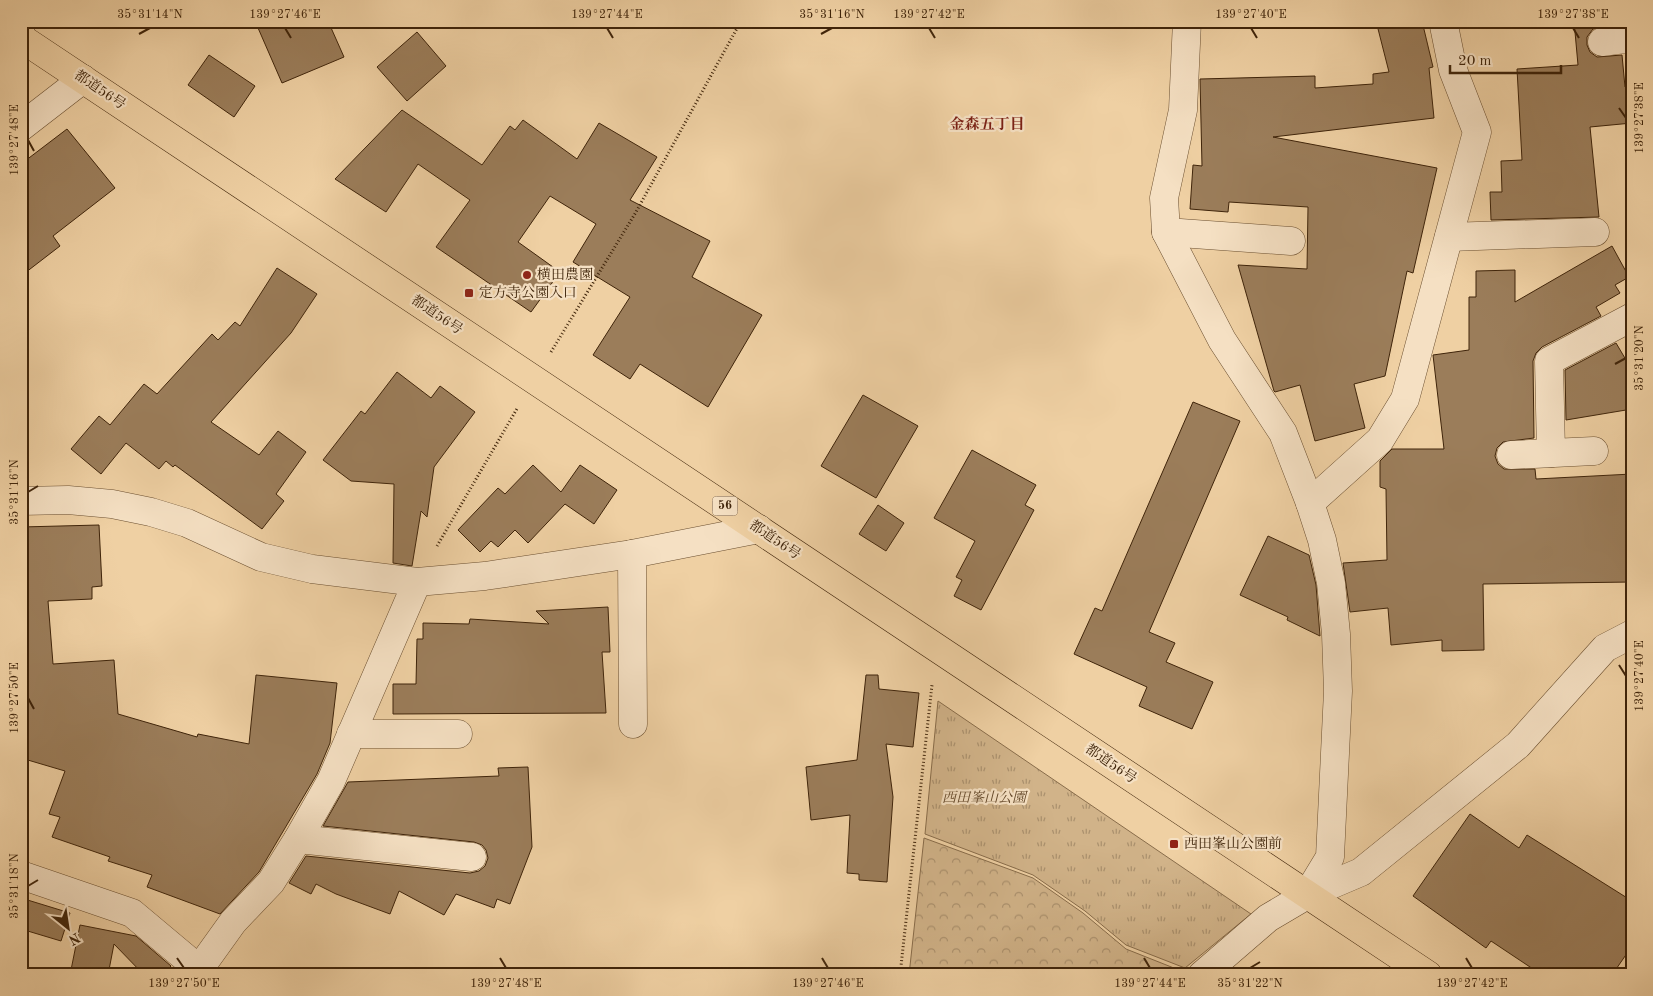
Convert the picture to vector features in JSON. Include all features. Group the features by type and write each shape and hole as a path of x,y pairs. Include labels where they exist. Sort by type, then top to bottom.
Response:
{"main road":[{"name":"都道56号","path":"21,38 1428,975"}],"street":[{"path":"1187,21 1184,110 1164,198 1166,232 1222,340 1283,433 1310,502 1322,540 1330,583 1336,634 1338,691 1330,856 1307,895"},
{"path":"1310,502 1380,440 1405,399 1477,132 1453,70 1443,21"},
{"path":"1602,42 1632,38"},
{"path":"21,127 84,79"},
{"path":"1166,232 1291,241"},
{"path":"1449,237 1595,232"},
{"path":"1551,453 1549,361 1632,317"},
{"path":"1511,455 1594,451"},
{"path":"21,501 68,500 112,504 151,512 187,523 262,557 312,569 417,582 485,576 632,554 759,529"},
{"path":"632,554 633,724"},
{"path":"21,875 132,913 200,973 233,922 271,882 331,781 417,582"},
{"path":"1202,975 1268,918 1307,895 1360,872 1383,854 1518,745 1605,648 1632,634"},
{"path":"351,734 458,734"},
{"path":"298,839 472,857"}],"path":[{"path":"417,582 534,380 636,212 741,21"},
{"path":"900,975 914,868 936,647"}],"green space":[{"name":"西田峯山公園","path":"938,701 1251,914 1185,968 1126,945 1085,911 1033,875 925,834"},
{"path":"924,838 1033,878 1083,913 1126,949 1184,972 1178,975 909,975"}],"building":[{"path":"255,21 328,21 344,57 282,83"},
{"path":"1376,21 1422,21 1433,67 1429,68 1434,118 1273,137 1437,168 1413,273 1407,271 1385,376 1354,384 1365,428 1315,441 1300,385 1274,391 1238,265 1307,269 1308,207 1229,202 1228,212 1190,209 1193,165 1202,166 1200,79 1315,76 1315,88 1373,84 1373,74 1389,72"},
{"path":"1574,21 1619,21 1619,24 1593,29 1587,37 1587,45 1590,52 1597,57 1622,55 1625,87 1632,86 1632,123 1590,127 1599,217 1491,220 1490,192 1502,192 1501,161 1522,160 1517,69 1578,65"},
{"path":"417,32 446,66 407,101 377,67"},
{"path":"209,55 255,86 234,117 188,85"},
{"path":"402,110 482,165 510,126 515,130 523,120 577,159 599,123 657,157 630,200 710,241 692,277 762,315 708,407 640,364 630,379 593,355 630,297 573,262 596,224 550,196 518,242 560,272 531,312 436,247 470,200 418,164 386,212 335,179"},
{"path":"67,129 115,188 53,236 60,246 21,276 21,164"},
{"path":"1612,246 1629,277 1615,285 1620,293 1596,307 1601,316 1542,347 1536,353 1533,361 1534,438 1503,442 1497,448 1495,456 1498,464 1504,469 1535,469 1536,479 1632,474 1632,582 1483,584 1484,650 1442,651 1442,640 1391,645 1388,608 1350,612 1343,563 1387,560 1386,489 1380,487 1380,461 1392,449 1444,449 1433,355 1469,350 1469,297 1476,297 1476,271 1515,270 1515,302"},
{"path":"277,268 317,294 291,333 211,422 259,455 278,431 306,452 276,494 284,501 262,529 175,465 173,467 166,461 159,469 126,443 101,474 71,449 99,416 110,425 144,384 157,394 212,334 218,340 235,322 240,326"},
{"path":"1616,343 1632,370 1632,409 1566,420 1565,370"},
{"path":"397,372 431,398 440,386 475,412 434,467 427,517 421,511 412,566 393,563 394,484 351,481 323,460 361,411 365,414"},
{"path":"863,395 918,426 876,498 821,466"},
{"path":"1193,402 1240,421 1149,632 1175,643 1166,662 1213,682 1192,729 1139,706 1147,687 1074,654 1095,608 1102,611"},
{"path":"972,450 1036,485 1025,505 1034,510 981,610 954,596 962,580 956,577 975,541 934,518"},
{"path":"533,465 561,492 580,465 617,490 594,524 565,504 528,543 515,530 498,547 491,541 480,552 458,530 498,488 505,494"},
{"path":"878,505 904,523 886,551 859,534"},
{"path":"99,525 102,586 92,587 92,599 48,601 53,664 114,660 118,714 197,737 198,734 249,744 256,675 337,683 330,743 317,774 259,872 220,914 147,887 152,875 108,861 110,857 52,837 60,817 49,814 65,771 21,758 21,527"},
{"path":"1268,536 1309,555 1316,585 1320,636 1287,620 1288,617 1240,595"},
{"path":"608,607 610,652 602,652 606,713 393,714 393,684 416,684 417,639 423,639 423,623 469,624 470,619 549,624 536,611"},
{"path":"866,675 878,675 879,689 919,693 913,747 886,744 893,797 887,882 859,880 859,874 847,873 850,815 811,820 806,767 857,760"},
{"path":"528,767 532,847 510,904 497,899 494,908 456,894 444,915 399,891 390,914 336,894 316,884 311,894 289,883 306,856 470,873 479,871 485,866 488,858 486,850 482,845 474,842 323,826 348,782 499,776 498,768"},
{"path":"1470,814 1519,848 1527,835 1632,901 1632,946 1612,975 1542,975 1491,941 1486,948 1413,896"},
{"path":"21,898 70,913 61,941 21,929"},
{"path":"80,925 136,936 171,966 163,975 144,975 114,944 108,975 70,975"}],"place":[{"name":"横田農園","path":"527,275"},
{"name":"定方寺公園入口","path":"469,293"},
{"name":"西田峯山公園前","path":"1174,844"}],"district":[{"name":"金森五丁目","path":"987,125"}]}
